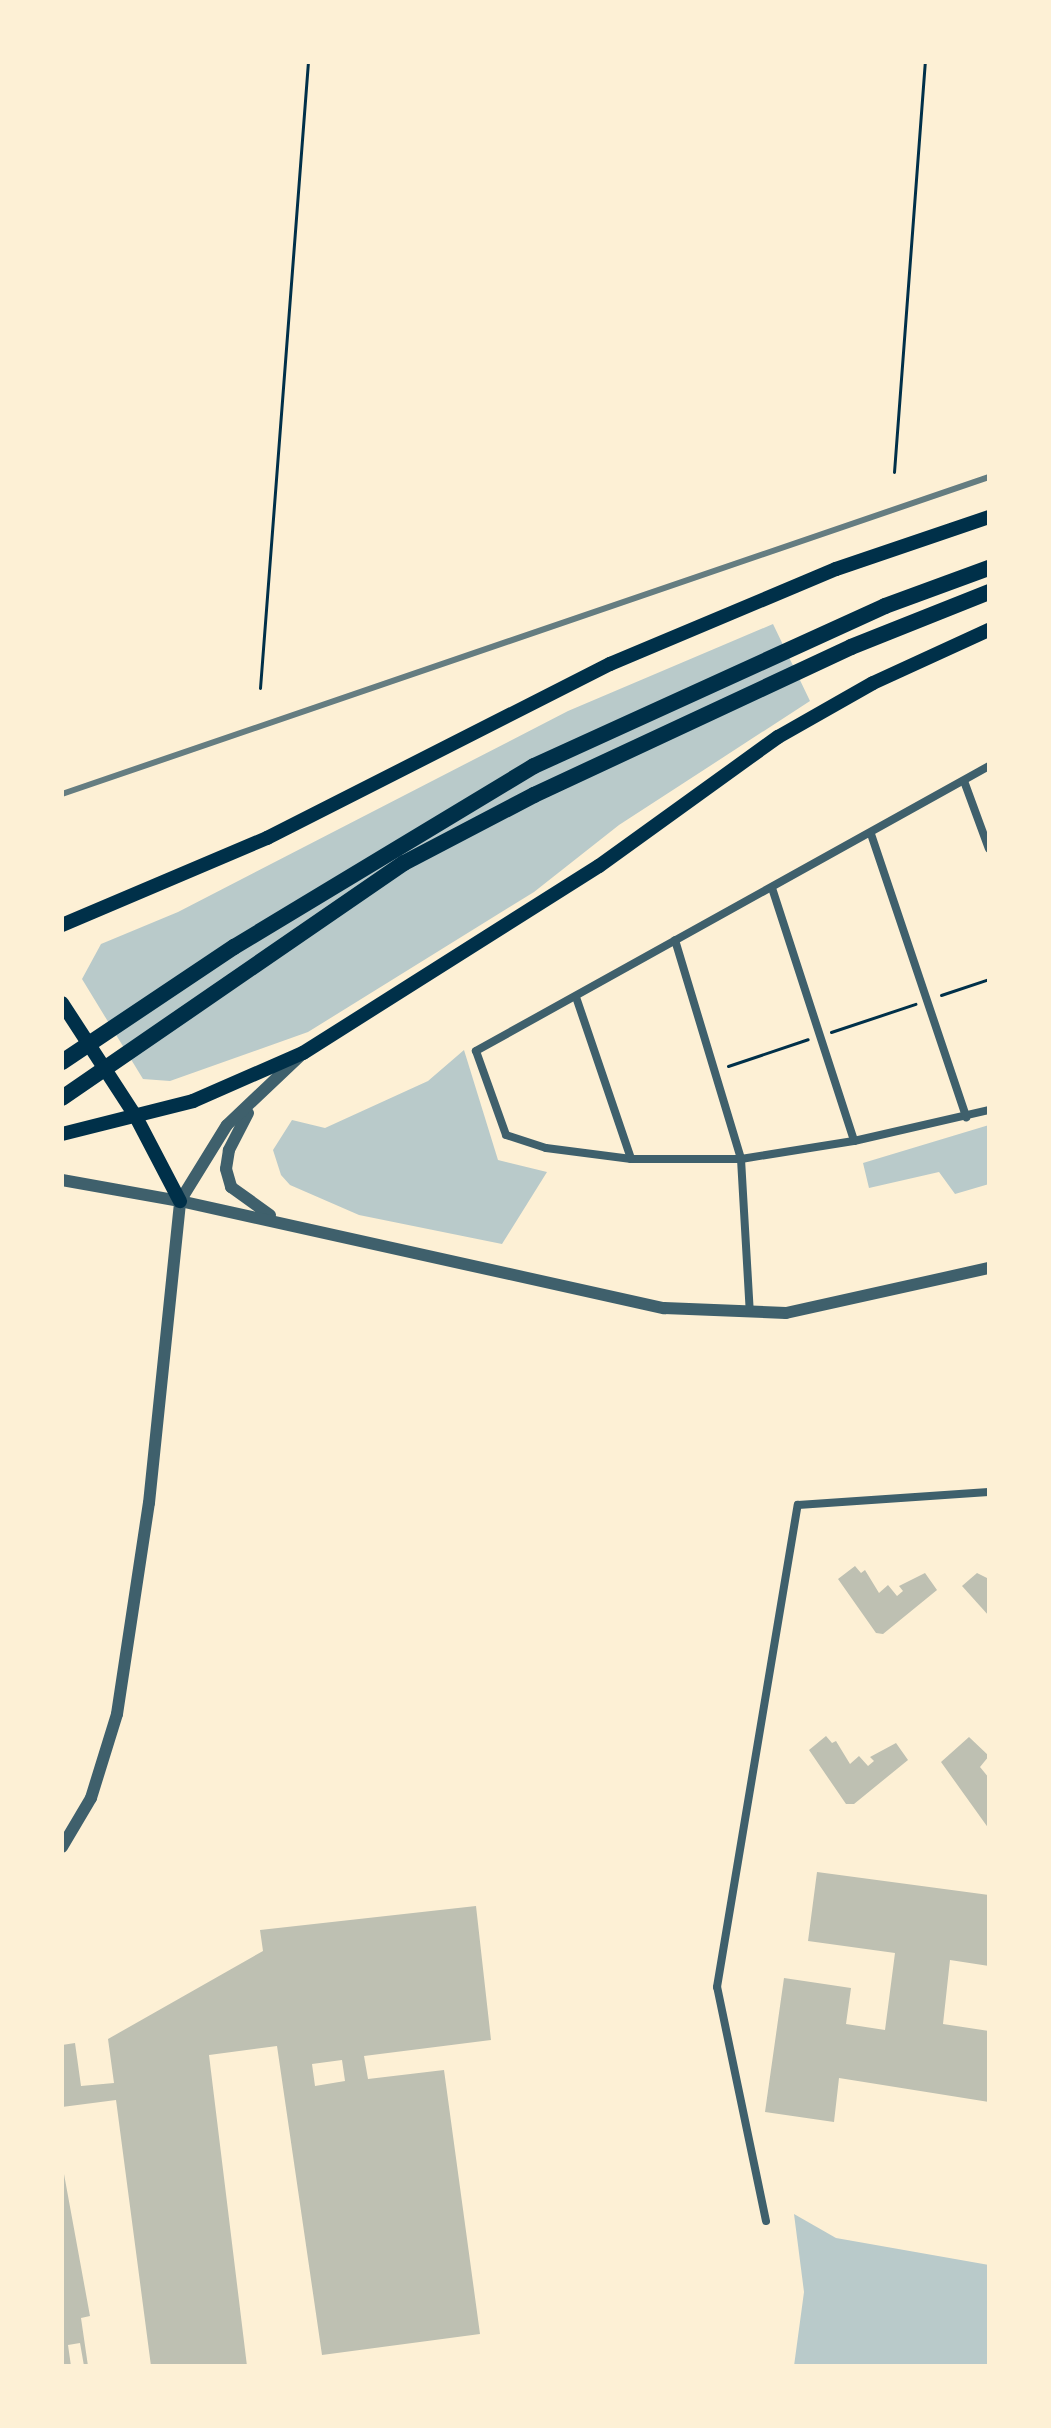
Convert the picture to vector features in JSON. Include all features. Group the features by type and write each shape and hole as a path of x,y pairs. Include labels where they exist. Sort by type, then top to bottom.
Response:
{"highway":[{"path":"62,1062 234,947 534,766 885,606 989,568"},
{"path":"62,1098 404,863 534,795 851,647 989,592"}],"main road":[{"path":"62,925 267,838 610,664 836,569 989,517"},
{"path":"62,1134 193,1101 303,1053 599,866 778,737 873,683 989,630"},
{"path":"62,1003 136,1117 180,1201"}],"street":[{"path":"989,766 476,1051 506,1135 546,1148 631,1159 741,1159 854,1141 989,1110"},
{"path":"964,781 989,849"},
{"path":"871,834 966,1117"},
{"path":"772,888 854,1141"},
{"path":"675,940 741,1159 750,1313"},
{"path":"576,997 631,1159"},
{"path":"62,1847 91,1798 117,1714 149,1503 180,1201 207,1151 303,1053"},
{"path":"258,1098 240,1125 226,1169 231,1187 257,1209 292,1225"},
{"path":"62,1180 180,1201 596,1297 664,1308 750,1313 853,1302 989,1268"},
{"path":"766,2221 717,1987 798,1505 989,1492"}],"path":[{"path":"260,688 308,62"},
{"path":"894,472 925,62"},
{"path":"714,1070 989,979"}],"shaded area":[{"path":"773,624 810,701 619,825 534,892 308,1032 170,1081 143,1079 82,979 101,944 178,912 568,711"},
{"path":"464,1050 498,1160 547,1172 502,1244 359,1215 290,1185 281,1175 273,1150 292,1120 325,1128 428,1081"},
{"path":"989,1125 989,1184 955,1194 939,1172 869,1188 863,1163"},
{"path":"794,2214 836,2238 989,2265 989,2366 794,2366 804,2292"}],"building":[{"path":"855,1566 861,1573 865,1570 879,1593 888,1585 897,1596 903,1591 899,1586 925,1573 937,1590 883,1634 876,1633 838,1579"},
{"path":"977,1573 989,1579 989,1616 962,1586"},
{"path":"826,1736 832,1743 836,1741 850,1764 859,1756 868,1766 874,1761 870,1757 896,1743 908,1760 854,1804 846,1804 809,1750"},
{"path":"969,1737 989,1756 980,1767 989,1778 989,1829 941,1762"},
{"path":"817,1872 989,1895 989,1966 950,1960 943,2024 989,2031 989,2102 839,2078 834,2122 765,2112 784,1978 851,1988 846,2024 885,2030 895,1953 808,1941"},
{"path":"476,1906 491,2040 364,2056 368,2079 444,2070 480,2334 322,2355 277,2046 209,2055 247,2366 151,2366 116,2100 62,2107 62,2045 75,2043 81,2086 114,2083 108,2039 263,1951 260,1930","holes":["342,2060 345,2081 315,2086 312,2064"]},
{"path":"64,2174 90,2316 81,2318 88,2366 84,2366 80,2343 68,2345 71,2366 62,2366"}],"railway":[{"path":"62,794 989,477"}]}
